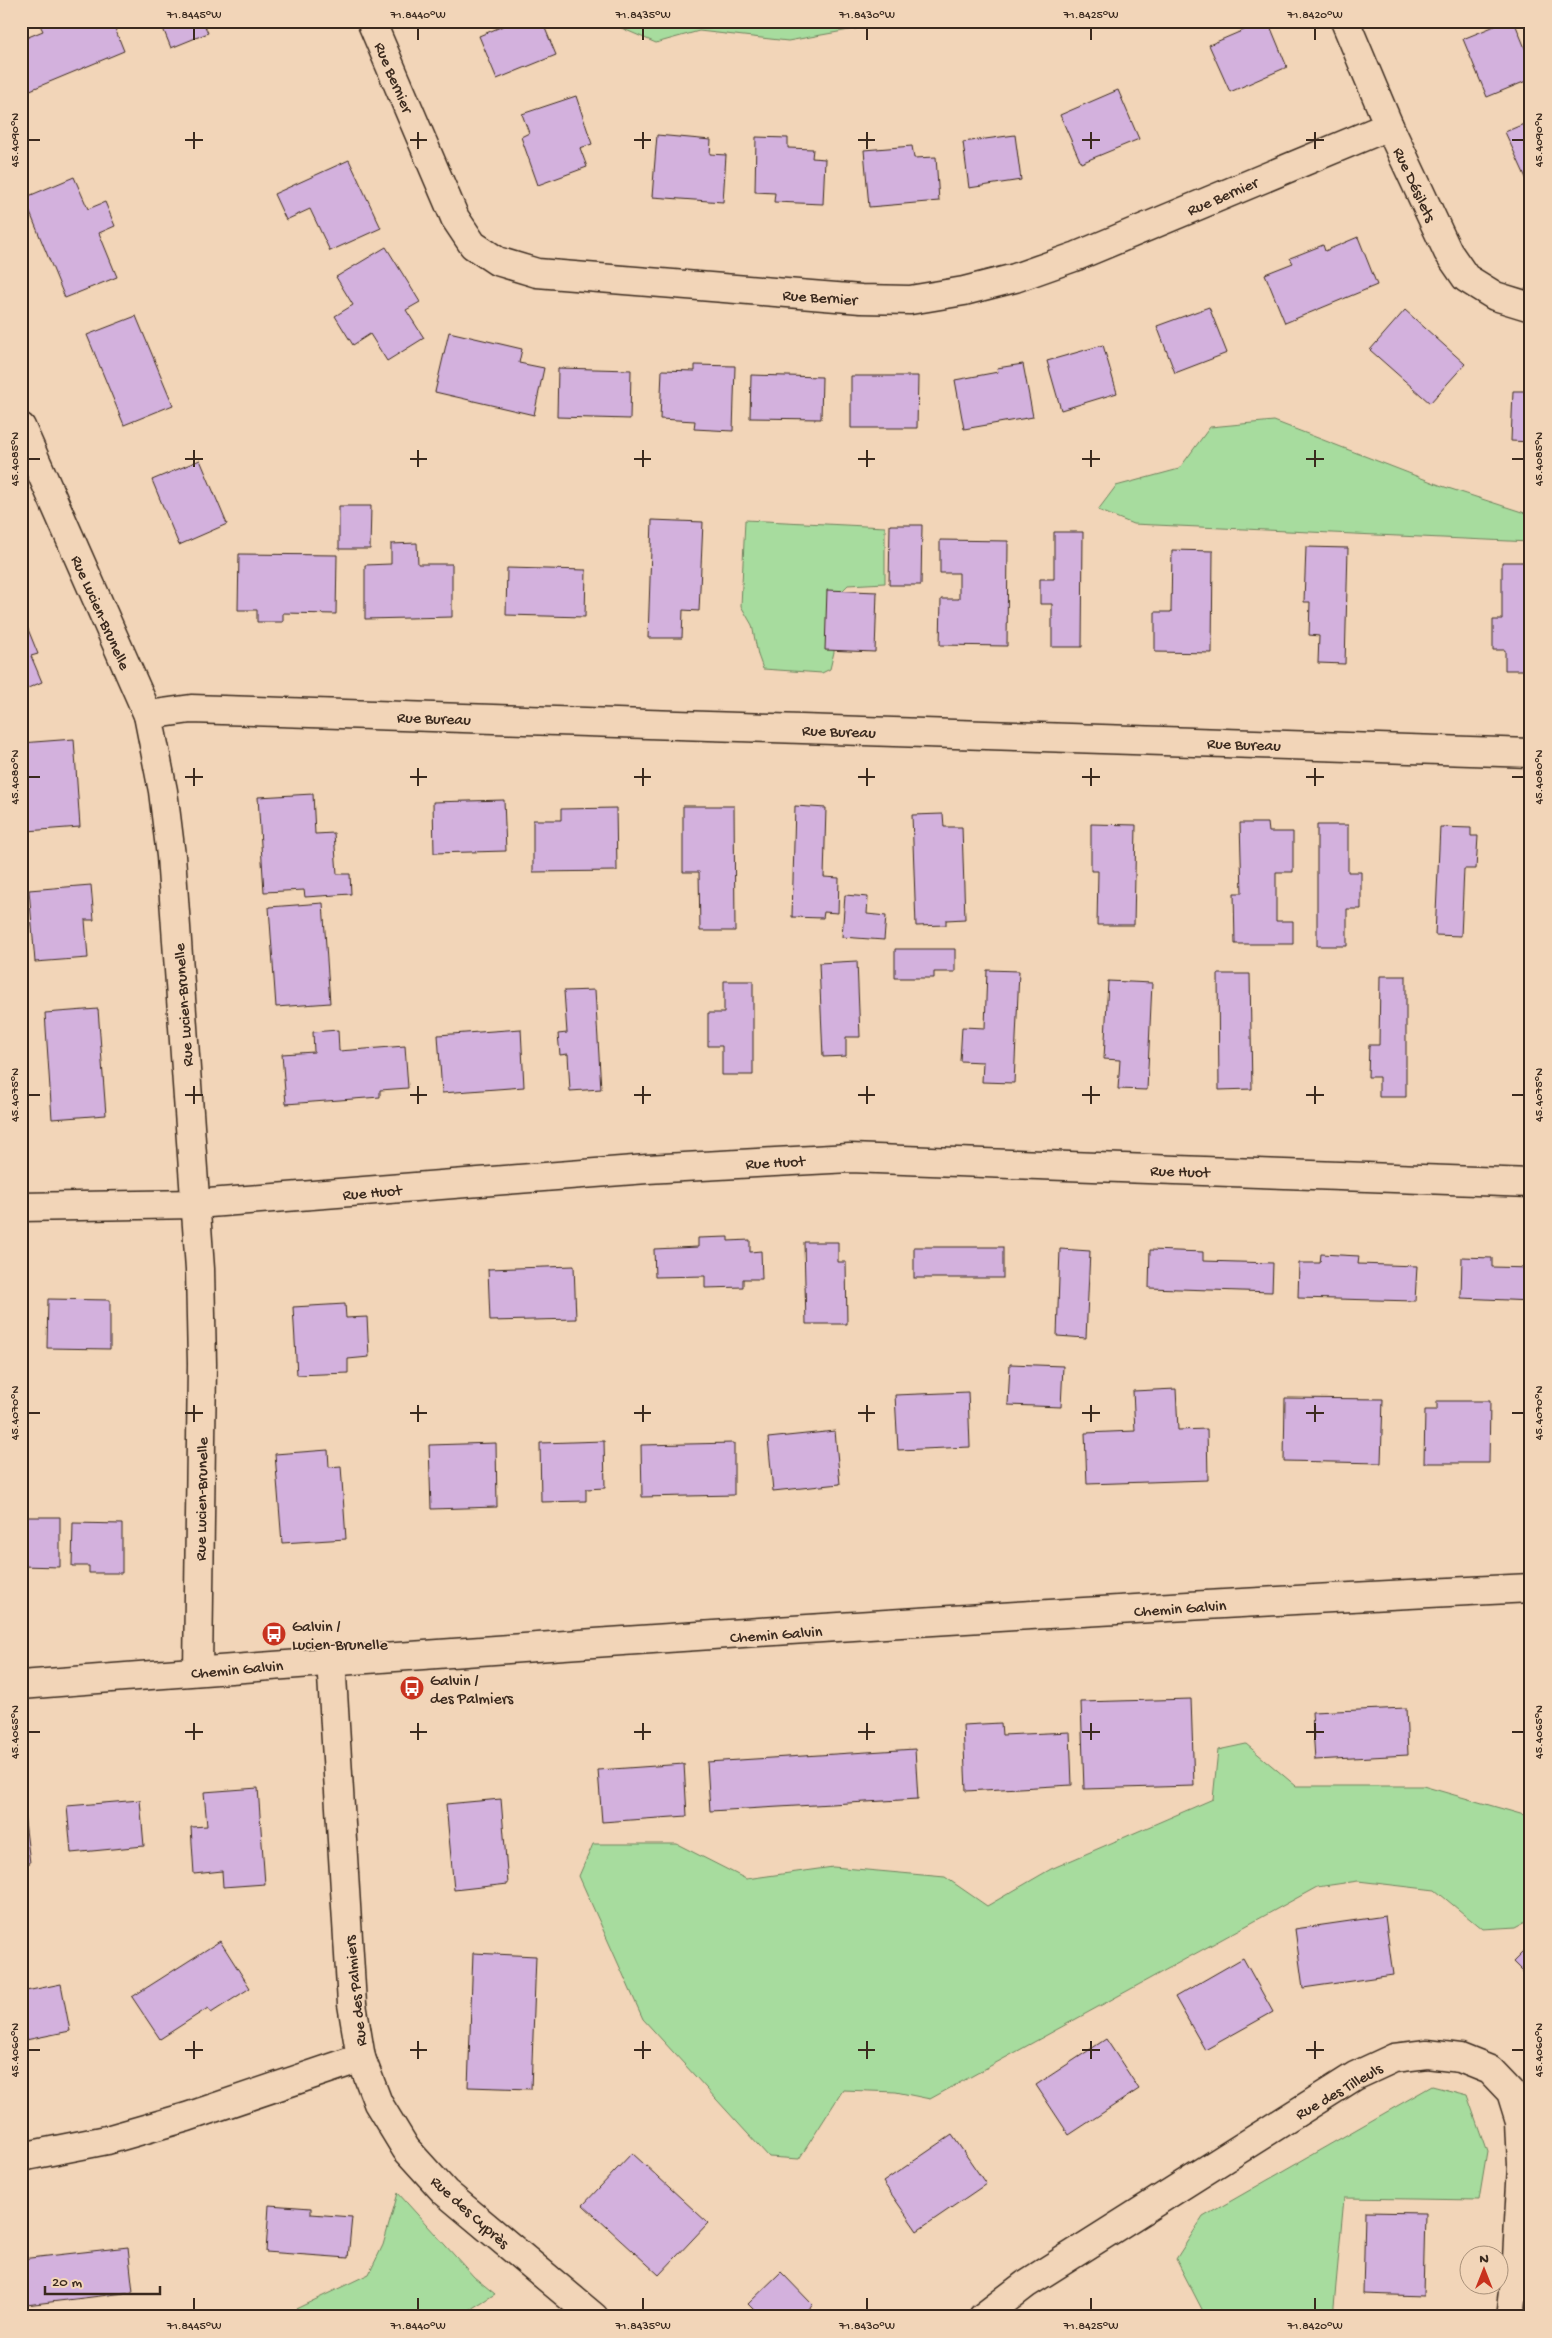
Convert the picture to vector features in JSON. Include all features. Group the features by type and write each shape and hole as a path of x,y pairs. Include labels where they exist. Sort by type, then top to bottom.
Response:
{"street":[{"name":"Rue Bernier","path":"371,21 455,218 473,245 497,261 537,273 861,299 910,300 964,291 1015,278 1077,256 1389,126"},
{"name":"Rue Désilets","path":"1345,21 1389,126 1448,252 1466,278 1495,296 1531,307"},
{"name":"Rue Lucien-Brunelle","path":"21,427 148,715 163,791 171,856 196,1204 202,1364 198,1671"},
{"name":"Rue Bureau","path":"148,715 191,709 1531,753"},
{"name":"Rue Huot","path":"21,1207 196,1204 648,1169 850,1158 1531,1183"},
{"name":"Chemin Galvin","path":"21,1685 331,1660 1315,1599 1531,1588"},
{"name":"Rue des Palmiers","path":"21,2157 107,2140 187,2118 361,2058 352,2004 331,1660"},
{"name":"Rue des Tilleuls","path":"983,2317 1026,2284 1355,2076 1394,2058 1427,2054 1460,2058 1490,2070 1511,2092 1520,2121 1522,2165 1517,2259 1510,2317"},
{"name":"Rue des Cyprès","path":"361,2058 378,2103 406,2149 445,2192 594,2317"}],"green space":[{"path":"605,21 942,21 877,25 788,41 699,31 656,43"},
{"path":"1274,421 1442,486 1531,515 1531,542 1133,524 1098,510 1116,486 1179,469 1210,427"},
{"path":"745,520 885,527 885,583 848,585 838,595 834,652 830,669 822,673 763,669 752,625 741,606"},
{"path":"1246,1744 1296,1786 1423,1786 1531,1817 1531,1919 1516,1927 1482,1929 1435,1890 1358,1881 1317,1887 930,2099 896,2092 843,2090 799,2159 769,2157 643,2019 579,1876 593,1844 677,1844 746,1879 833,1867 945,1877 987,1906 1051,1869 1213,1799 1218,1750"},
{"path":"1432,2086 1467,2095 1487,2152 1479,2200 1344,2198 1333,2317 1206,2317 1176,2259 1203,2217"},
{"path":"398,2193 474,2277 495,2294 458,2317 279,2317 369,2274 383,2245"}],"building":[{"path":"45,21 112,21 124,51 23,93 21,40 43,31 39,23"},
{"path":"160,21 211,21 204,24 208,33 171,48"},
{"path":"515,21 542,21 556,55 497,79 479,36"},
{"path":"1268,21 1287,67 1230,92 1209,45"},
{"path":"1507,21 1514,21 1531,63 1531,79 1487,97 1463,39"},
{"path":"1118,90 1139,139 1081,163 1060,115"},
{"path":"576,96 592,144 580,148 587,167 538,185 521,137 529,133 522,114"},
{"path":"1531,121 1531,189 1505,132"},
{"path":"657,135 711,140 710,154 726,155 723,202 652,197"},
{"path":"1015,135 1021,180 969,188 963,142"},
{"path":"756,137 788,138 788,148 813,149 812,158 825,159 823,204 774,202 775,193 755,192"},
{"path":"912,146 914,158 936,157 939,201 869,207 864,150"},
{"path":"349,160 381,228 330,251 310,209 286,220 274,194"},
{"path":"74,177 88,209 105,202 115,226 99,233 117,277 65,298 24,198"},
{"path":"1358,237 1377,285 1285,323 1265,274 1293,263 1290,258 1323,245 1325,251"},
{"path":"386,247 420,302 406,310 424,338 387,361 370,334 353,345 335,316 353,305 336,277"},
{"path":"1209,307 1227,353 1175,373 1157,326"},
{"path":"1405,310 1465,364 1430,403 1370,350"},
{"path":"136,316 173,405 124,425 87,335"},
{"path":"449,332 522,349 519,363 544,368 534,415 435,392"},
{"path":"1103,345 1117,393 1061,410 1047,361"},
{"path":"1023,364 1033,417 964,429 955,380 998,372 997,368"},
{"path":"695,365 735,366 733,431 694,429 695,421 660,419 662,370 695,371"},
{"path":"558,368 631,370 630,419 557,417"},
{"path":"751,375 822,377 821,419 750,418"},
{"path":"851,376 918,376 917,428 851,428"},
{"path":"1513,391 1531,391 1531,442 1511,441"},
{"path":"200,460 227,524 179,545 152,480"},
{"path":"339,506 371,506 370,549 339,549"},
{"path":"652,520 703,522 699,611 683,610 682,638 648,638"},
{"path":"890,525 922,525 921,585 889,585"},
{"path":"1054,532 1083,532 1082,647 1052,647 1052,604 1040,604 1040,579 1054,579"},
{"path":"940,540 1008,541 1007,646 940,645 941,599 959,599 959,573 940,573"},
{"path":"417,543 418,564 452,564 452,617 365,619 365,565 391,564 391,544"},
{"path":"1306,547 1348,548 1345,664 1318,663 1319,636 1309,635 1310,602 1304,602"},
{"path":"1172,550 1213,551 1212,653 1155,652 1155,612 1171,612"},
{"path":"239,554 337,555 336,614 283,613 283,622 257,622 257,610 238,610"},
{"path":"1502,562 1531,562 1531,670 1505,670 1505,650 1493,650 1493,620 1502,620"},
{"path":"507,568 586,570 585,617 506,615"},
{"path":"827,590 877,592 875,652 825,650"},
{"path":"21,612 38,654 31,656 42,682 21,691"},
{"path":"74,739 80,827 27,831 21,743"},
{"path":"313,794 315,834 334,833 337,874 350,874 351,894 305,897 304,890 264,892 258,797"},
{"path":"504,800 506,851 434,853 433,802"},
{"path":"683,806 734,806 735,931 700,931 699,872 683,872"},
{"path":"795,806 826,808 824,877 839,878 838,913 824,912 823,918 792,917"},
{"path":"616,808 617,871 533,872 533,820 561,820 561,809"},
{"path":"943,814 944,827 962,827 965,919 946,920 946,925 916,926 912,815"},
{"path":"1240,823 1268,823 1269,832 1293,832 1293,872 1276,872 1276,921 1293,921 1293,944 1235,944 1234,893 1242,893"},
{"path":"1091,824 1136,825 1134,925 1097,925 1098,871 1091,871"},
{"path":"1317,825 1348,825 1348,872 1361,872 1361,909 1347,909 1347,946 1317,946"},
{"path":"1440,827 1471,828 1471,836 1478,836 1476,869 1464,869 1461,936 1435,935"},
{"path":"91,885 94,920 85,920 88,958 35,962 29,890"},
{"path":"845,895 868,897 867,914 886,916 884,940 842,937"},
{"path":"323,903 330,1003 276,1007 269,907"},
{"path":"895,949 955,949 955,972 934,972 934,978 895,978"},
{"path":"857,961 860,1037 846,1037 846,1056 823,1057 819,963"},
{"path":"987,970 1019,971 1014,1083 982,1082 983,1062 960,1061 962,1027 985,1028"},
{"path":"1218,974 1250,974 1252,1089 1219,1090"},
{"path":"1380,976 1406,976 1406,1097 1379,1097 1379,1077 1368,1077 1369,1045 1379,1045"},
{"path":"724,981 753,981 753,1075 722,1075 722,1046 708,1046 708,1013 724,1013"},
{"path":"1108,981 1152,983 1147,1090 1118,1089 1120,1060 1104,1059"},
{"path":"595,990 601,1089 570,1091 568,1054 560,1055 558,1034 567,1033 564,991"},
{"path":"98,1009 106,1115 52,1119 45,1013"},
{"path":"521,1029 524,1087 442,1093 438,1035"},
{"path":"338,1030 339,1051 405,1046 408,1088 380,1090 380,1097 286,1104 282,1054 314,1052 313,1032"},
{"path":"728,1237 728,1241 750,1240 750,1252 761,1251 762,1279 743,1279 743,1287 705,1288 705,1276 655,1277 654,1249 698,1247 698,1238"},
{"path":"804,1242 838,1242 838,1262 846,1262 847,1324 806,1324"},
{"path":"914,1247 1003,1247 1003,1278 914,1278"},
{"path":"1060,1249 1090,1251 1086,1338 1057,1336"},
{"path":"1150,1250 1203,1252 1203,1261 1273,1263 1272,1292 1149,1288"},
{"path":"1321,1254 1359,1256 1358,1264 1417,1266 1415,1301 1298,1298 1299,1263 1320,1263"},
{"path":"1462,1257 1492,1258 1492,1267 1531,1268 1531,1301 1461,1298"},
{"path":"574,1266 576,1319 490,1321 488,1269"},
{"path":"48,1299 110,1300 110,1349 47,1348"},
{"path":"345,1304 346,1318 367,1317 369,1357 348,1359 348,1373 297,1375 293,1307"},
{"path":"1010,1364 1063,1366 1061,1407 1008,1405"},
{"path":"1176,1389 1178,1430 1207,1429 1208,1480 1087,1484 1085,1433 1135,1431 1133,1391"},
{"path":"968,1392 970,1447 898,1450 895,1395"},
{"path":"1285,1398 1383,1399 1381,1463 1284,1461"},
{"path":"1437,1401 1490,1401 1489,1463 1424,1463 1425,1410 1437,1410"},
{"path":"835,1431 840,1484 773,1491 768,1438"},
{"path":"604,1441 605,1488 586,1489 586,1501 541,1502 540,1443"},
{"path":"496,1443 497,1507 431,1509 429,1445"},
{"path":"734,1443 734,1495 642,1497 641,1445"},
{"path":"328,1450 329,1467 341,1466 346,1539 282,1543 275,1454"},
{"path":"21,1517 60,1517 60,1567 21,1566"},
{"path":"73,1523 122,1524 122,1573 89,1573 89,1566 72,1566"},
{"path":"1191,1699 1194,1786 1084,1789 1081,1702"},
{"path":"1406,1708 1408,1755 1315,1760 1312,1712"},
{"path":"1001,1723 1002,1735 1070,1732 1072,1785 966,1791 963,1725"},
{"path":"915,1749 918,1799 710,1811 707,1762"},
{"path":"684,1764 687,1816 602,1822 598,1770"},
{"path":"258,1788 265,1884 223,1887 222,1871 194,1874 191,1827 207,1826 204,1792"},
{"path":"501,1799 508,1884 454,1890 446,1804"},
{"path":"140,1800 144,1846 71,1853 67,1806"},
{"path":"24,1813 30,1863 21,1865 21,1814"},
{"path":"1385,1916 1393,1975 1303,1988 1295,1929"},
{"path":"220,1941 250,1988 211,2013 208,2008 160,2039 132,1997"},
{"path":"1531,1944 1531,1980 1513,1962"},
{"path":"473,1953 536,1956 531,2089 468,2087"},
{"path":"1243,1958 1273,2012 1205,2050 1175,1997"},
{"path":"61,1984 70,2031 21,2041 21,1992"},
{"path":"1106,2039 1139,2089 1069,2135 1036,2085"},
{"path":"952,2135 986,2184 917,2231 883,2182"},
{"path":"632,2153 708,2223 659,2275 583,2205"},
{"path":"269,2205 311,2208 311,2214 352,2217 348,2258 266,2252"},
{"path":"1365,2212 1425,2213 1423,2296 1363,2294"},
{"path":"128,2247 133,2292 26,2305 21,2259"},
{"path":"781,2272 813,2305 802,2315 804,2317 761,2317 748,2304"}],"place":[{"name":"Galvin / Lucien-Brunelle","path":"274,1634"},
{"name":"Galvin / des Palmiers","path":"412,1688"}]}
